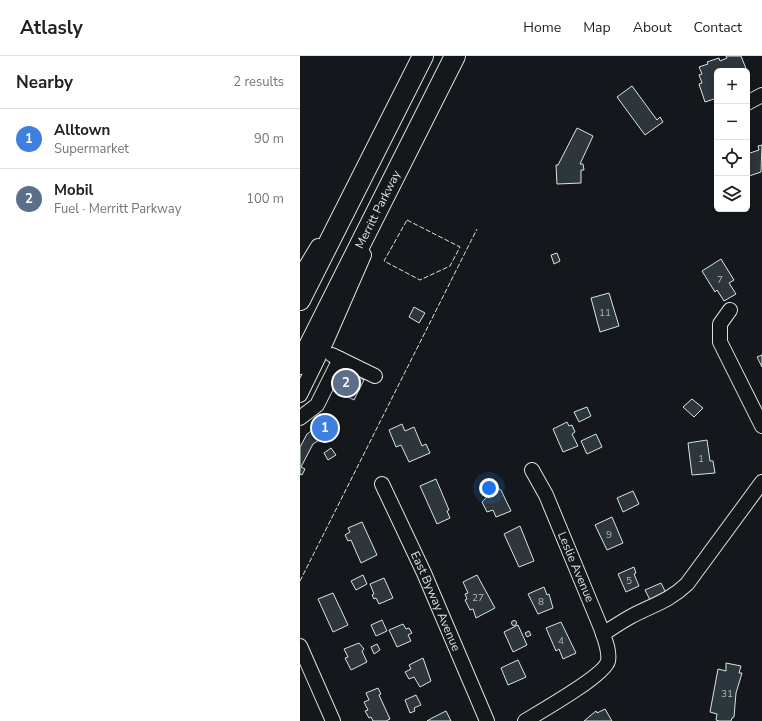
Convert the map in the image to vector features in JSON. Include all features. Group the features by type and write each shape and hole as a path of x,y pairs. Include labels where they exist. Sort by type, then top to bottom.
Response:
{"highway":[{"path":"300,300 423,56"},
{"name":"Merritt Parkway","path":"300,364 455,56"}],"street":[{"path":"750,101 762,95"},
{"path":"300,276 385,132"},
{"path":"300,394 322,350 362,262 395,175"},
{"path":"730,310 720,324 718,332 720,342 762,426"},
{"path":"322,350 375,376"},
{"path":"300,418 316,404 340,359"},
{"name":"Leslie Avenue","path":"525,721 595,676 605,667 608,661 608,651 603,634 546,495 532,470"},
{"path":"603,634 631,616 654,607 675,595 687,584 762,482"},
{"name":"East Byway Avenue","path":"382,484 424,573 487,721"},
{"path":"300,646 333,721"}],"building":[{"path":"726,56 741,56 746,68 714,68 714,99 705,102 699,84 702,83 699,75 702,74 699,67 708,64 707,62 719,58 720,61 727,58"},
{"path":"632,86 657,120 660,117 663,122 645,135 617,97"},
{"path":"577,128 593,136 580,164 583,164 584,170 581,170 581,183 557,184 556,165 558,165"},
{"path":"762,145 761,172 750,176 750,153 759,150 758,146"},
{"path":"557,253 560,261 554,264 551,255"},
{"path":"721,259 734,280 729,283 736,294 724,301 717,290 715,292 702,271"},
{"path":"609,293 619,326 600,332 591,298"},
{"path":"414,307 425,313 419,323 409,317"},
{"path":"762,355 762,367 757,357"},
{"path":"338,367 364,380 354,400 328,387"},
{"path":"692,399 703,408 694,417 683,407"},
{"path":"587,407 591,416 579,422 574,412"},
{"path":"331,417 338,428 313,444 301,467 305,469 302,475 300,474 300,447 307,434"},
{"path":"567,422 569,426 572,425 575,432 572,434 578,446 563,452 553,429"},
{"path":"402,424 405,431 414,427 422,446 426,444 430,453 409,462 401,445 396,447 389,430"},
{"path":"596,434 602,447 587,454 581,441"},
{"path":"707,440 710,461 713,461 715,473 692,475 688,443"},
{"path":"331,448 336,455 328,460 324,453"},
{"path":"436,479 449,510 447,511 450,518 437,524 420,486"},
{"path":"499,489 501,490 511,511 496,517 493,510 487,512 482,502 488,496 487,494"},
{"path":"633,491 639,504 623,512 617,498"},
{"path":"612,517 623,543 607,550 595,525"},
{"path":"362,522 377,555 361,563 351,540 348,541 345,535 350,532 348,528"},
{"path":"520,526 534,561 519,567 504,534"},
{"path":"634,567 636,573 634,574 639,586 626,592 618,574"},
{"path":"363,575 367,584 356,590 351,581"},
{"path":"477,575 495,608 476,618 473,609 470,610 465,600 467,599 465,594 468,593 463,582"},
{"path":"384,578 393,598 379,604 376,598 374,599 372,595 374,594 370,584"},
{"path":"661,583 666,593 650,600 645,590"},
{"path":"544,587 547,595 549,594 553,608 538,614 528,594"},
{"path":"333,593 348,625 333,632 318,599"},
{"path":"382,620 387,631 376,636 371,625"},
{"path":"514,620 517,623 514,626 511,623"},
{"path":"561,622 576,653 563,659 559,649 556,651 546,628"},
{"path":"403,624 406,629 409,628 412,633 408,635 411,641 397,647 389,630"},
{"path":"518,625 527,645 513,652 504,632"},
{"path":"529,631 531,635 527,637 525,633"},
{"path":"359,643 364,649 362,651 367,662 351,670 345,658 348,657 344,649"},
{"path":"377,644 380,650 374,654 371,647"},
{"path":"423,658 431,681 420,687 414,677 409,679 405,672 411,669 409,665"},
{"path":"518,660 526,677 508,685 501,668"},
{"path":"726,663 741,666 739,673 742,673 736,693 734,717 731,721 719,721 716,720 717,714 710,712 718,669 726,671"},
{"path":"378,688 381,694 379,695 390,719 386,721 373,721 371,717 369,718 365,711 368,710 364,702 369,700 366,693"},
{"path":"416,695 421,705 414,708 415,711 410,713 405,700"},
{"path":"605,709 612,721 584,721 596,711 597,713"},
{"path":"446,711 451,721 427,721 432,718"}],"fence":[{"path":"407,220 460,247 450,266 420,280 384,261 407,220"},
{"path":"300,581 477,229"}],"place":[{"name":"Mobil","path":"346,383"},
{"name":"Alltown","path":"325,428"}]}
